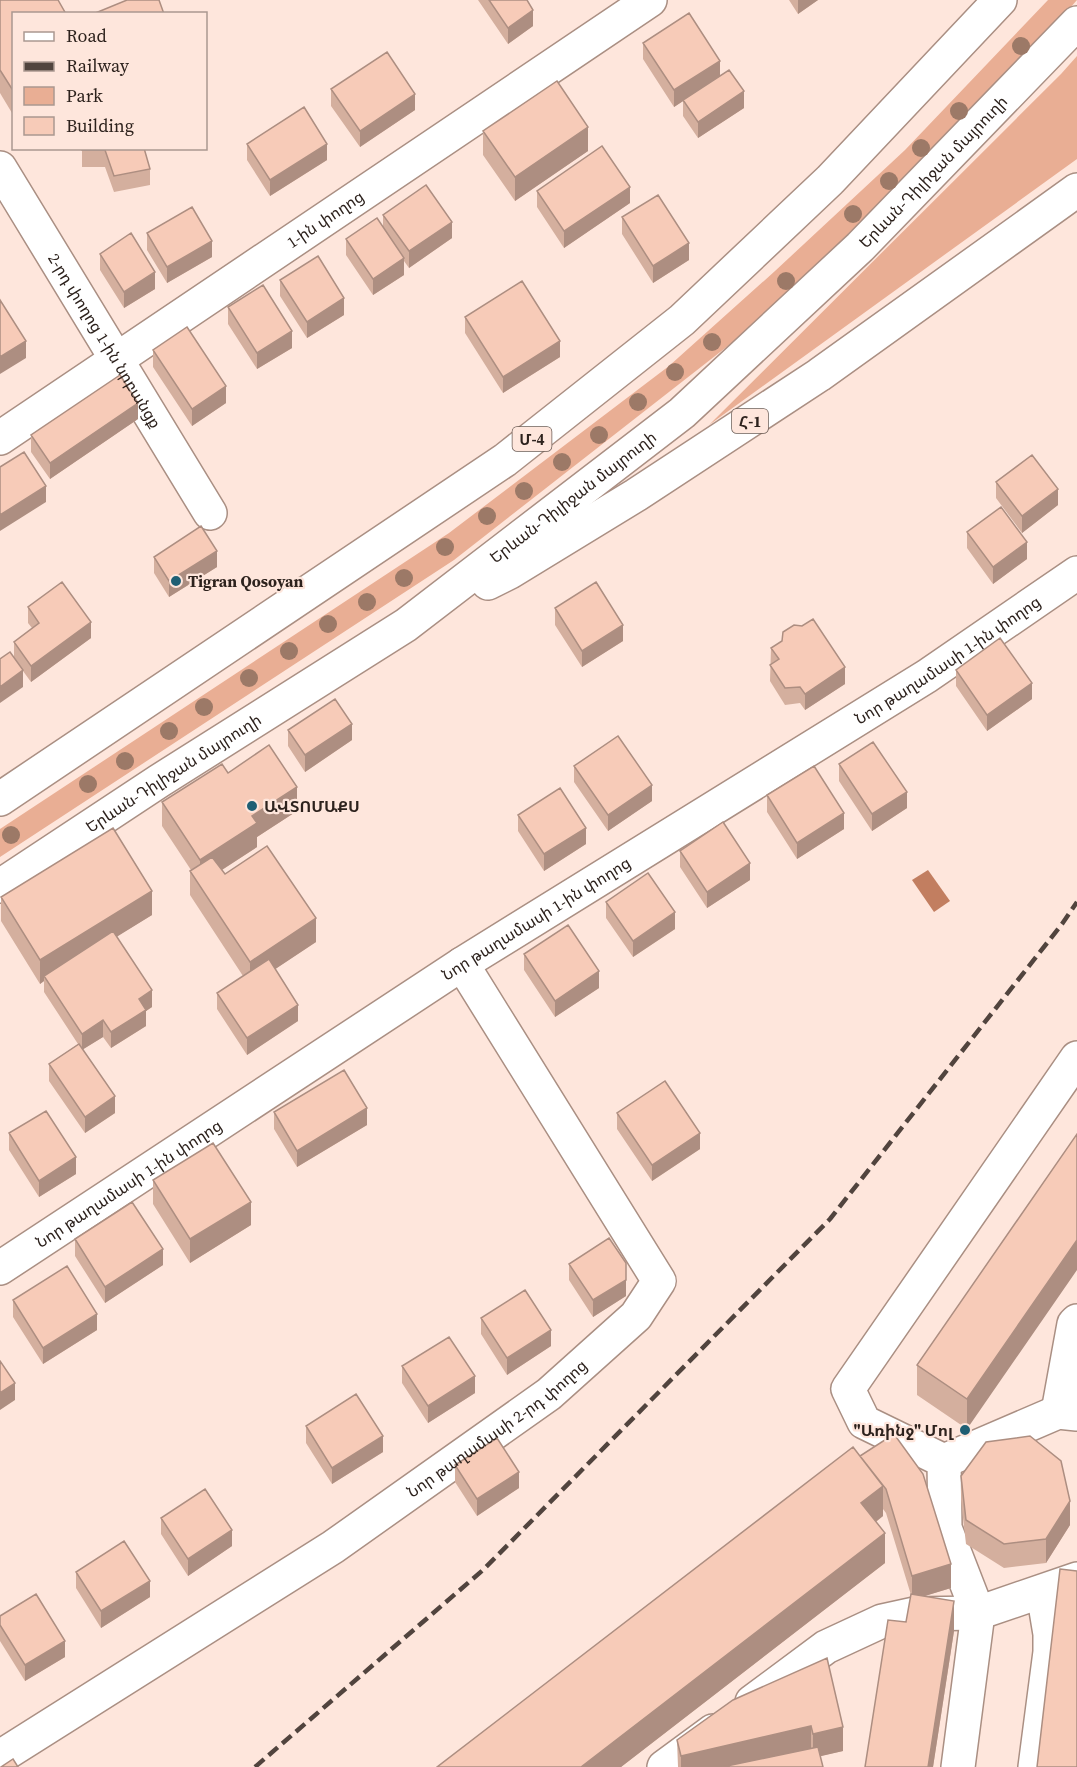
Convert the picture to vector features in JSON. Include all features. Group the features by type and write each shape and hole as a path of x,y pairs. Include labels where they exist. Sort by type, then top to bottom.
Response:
{"main road":[{"name":"1-ին փողոց","path":"0,438 650,0"},
{"name":"Մ-4","path":"0,799 505,460 682,320 830,180 1000,0"},
{"name":"Երևան-Դիլիջան մայրուղի","path":"0,886 159,781 406,625 682,413 860,247 1077,22"},
{"name":"2-րդ փողոց 1-ին նրբանցք","path":"0,168 210,513"},
{"name":"Հ-1","path":"406,625 510,572 636,495 819,375 1077,190"},
{"name":"Նոր թաղամասի 1-ին փողոց","path":"0,1268 462,964 927,676 1077,573"},
{"name":"Նոր թաղամասի 2-րդ փողոց","path":"0,1757 333,1547 549,1394 636,1316 659,1281 462,964"},
{"path":"1077,1058 848,1389 864,1422 944,1461 1067,1413 1074,1324 1077,1321"},
{"path":"869,1459 897,1438"},
{"path":"944,1461 945,1528 978,1613 958,1767"},
{"path":"664,1767 826,1647 882,1621 914,1614 978,1613 1077,1579"},
{"path":"1035,1767 1050,1652 1050,1634 1043,1592"}],"green space":[{"path":"1048,0 1077,0 1013,73 756,324 454,560 0,857 0,829 449,533 669,366 905,150"},
{"path":"1077,56 1077,159 709,425 1061,74"}],"shaded area":[{"path":"928,870 950,901 934,912 912,880"}],"building":[{"path":"0,0 58,0 65,12 12,12 12,89 0,70"},
{"path":"127,0 159,0 163,12 98,12"},
{"path":"489,0 527,0 533,10 508,28"},
{"path":"689,13 720,61 674,90 643,43"},
{"path":"387,52 415,94 360,131 331,89"},
{"path":"729,70 744,91 698,122 683,100"},
{"path":"557,81 588,127 515,177 483,131"},
{"path":"304,107 327,144 270,180 247,144"},
{"path":"602,146 630,187 564,231 537,191"},
{"path":"105,150 145,150 150,169 114,176"},
{"path":"426,185 452,222 409,251 383,215"},
{"path":"658,195 689,243 653,266 622,217"},
{"path":"192,207 212,241 167,267 147,233"},
{"path":"377,218 404,258 373,279 346,239"},
{"path":"131,233 155,272 124,292 100,254"},
{"path":"318,256 344,298 307,322 280,280"},
{"path":"522,281 560,341 503,377 465,317"},
{"path":"263,285 292,331 257,353 228,307"},
{"path":"0,300 26,341 0,357"},
{"path":"187,327 226,386 192,409 153,350"},
{"path":"120,375 138,403 50,463 31,435"},
{"path":"24,452 46,486 0,515 0,467"},
{"path":"1032,455 1058,489 1022,516 996,482"},
{"path":"1001,507 1027,542 993,567 967,532"},
{"path":"201,526 217,551 169,581 154,557"},
{"path":"62,582 91,622 31,666 14,642 39,623 28,607"},
{"path":"596,582 623,625 582,651 555,608"},
{"path":"813,619 845,667 805,694 800,687 785,688 770,665 779,659 771,648 782,641 783,632 794,625 802,626"},
{"path":"1000,638 1032,683 987,715 956,670"},
{"path":"10,652 23,670 0,687 0,659"},
{"path":"335,699 352,724 305,755 288,730"},
{"path":"618,736 652,785 608,815 574,766"},
{"path":"873,742 907,792 872,814 839,764"},
{"path":"269,745 297,787 252,816 257,823 200,860 162,802 222,764 228,773"},
{"path":"814,766 844,813 797,843 767,795"},
{"path":"560,788 586,828 544,854 518,815"},
{"path":"723,822 750,863 707,892 680,851"},
{"path":"113,828 152,891 40,960 1,897"},
{"path":"267,846 316,918 250,962 190,871 212,857 225,874"},
{"path":"648,873 675,912 633,941 606,902"},
{"path":"568,925 599,971 555,1001 524,954"},
{"path":"113,931 152,990 139,999 146,1010 111,1032 103,1020 82,1034 44,976"},
{"path":"269,959 298,1005 247,1038 217,993"},
{"path":"79,1044 115,1096 85,1117 49,1064"},
{"path":"344,1070 367,1108 297,1151 274,1112"},
{"path":"665,1081 700,1133 652,1165 617,1113"},
{"path":"46,1111 76,1157 39,1181 9,1133"},
{"path":"1077,1134 1077,1240 967,1399 917,1365"},
{"path":"213,1143 251,1202 190,1239 153,1180"},
{"path":"132,1202 163,1249 105,1287 75,1239"},
{"path":"609,1238 626,1263 626,1280 593,1300 569,1264"},
{"path":"67,1266 97,1314 43,1348 13,1300"},
{"path":"525,1290 551,1330 507,1358 481,1318"},
{"path":"449,1337 475,1376 428,1406 402,1366"},
{"path":"0,1361 15,1383 0,1393"},
{"path":"356,1394 383,1436 332,1468 306,1426"},
{"path":"894,1434 923,1474 951,1564 912,1576 886,1489 860,1456"},
{"path":"1030,1436 1061,1461 1070,1501 1046,1539 1004,1544 966,1520 961,1476 986,1442"},
{"path":"497,1438 519,1472 477,1499 455,1465"},
{"path":"853,1447 883,1486 861,1503 885,1533 581,1767 437,1767"},
{"path":"205,1489 232,1530 188,1559 161,1518"},
{"path":"124,1541 150,1581 101,1611 76,1572"},
{"path":"1060,1569 1077,1571 1077,1767 1037,1767"},
{"path":"36,1594 65,1641 25,1665 0,1625 0,1616"},
{"path":"911,1594 954,1601 928,1767 865,1767 888,1620 906,1622"},
{"path":"827,1658 843,1727 813,1734 811,1726 681,1756 677,1740 733,1700"},
{"path":"818,1747 823,1767 722,1767"},
{"path":"13,1759 18,1767 1,1767"}],"railway":[{"path":"255,1767 483,1570 830,1219 1077,902"}],"place":[{"name":"Tigran Qosoyan","path":"176,581"},
{"name":"ԱՎՏՈՄԱՔՍ","path":"252,806"},
{"name":"\"Առինջ\" Մոլ","path":"965,1430"}]}
